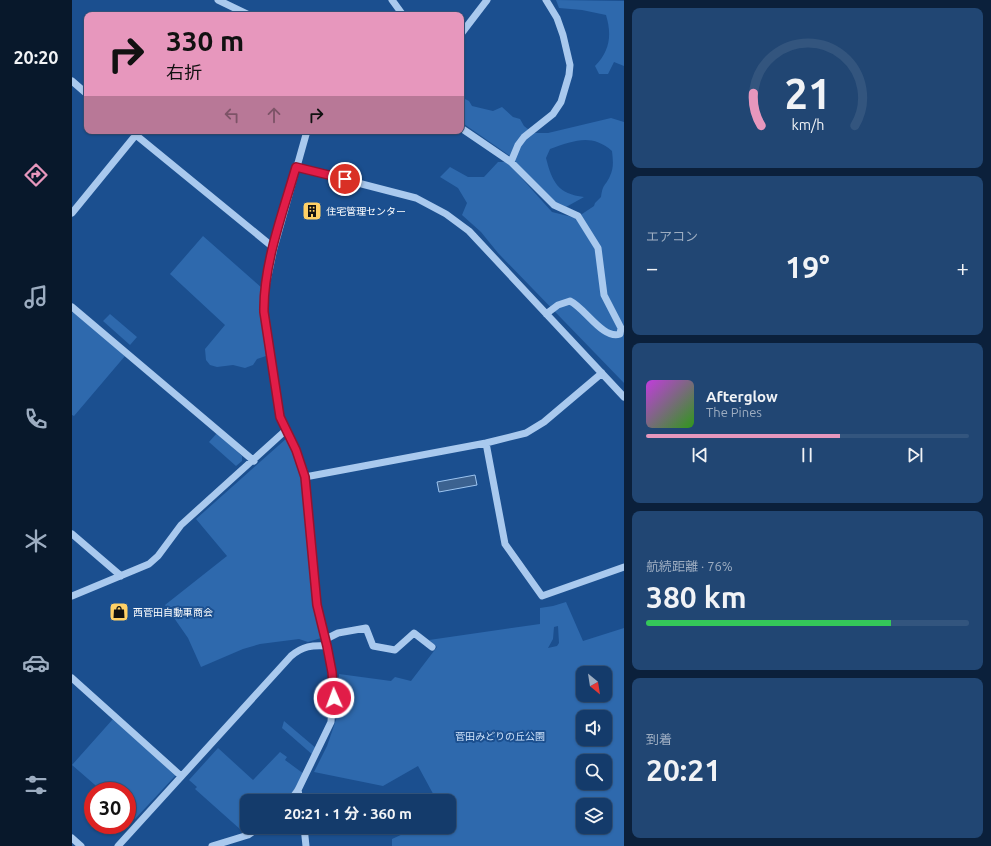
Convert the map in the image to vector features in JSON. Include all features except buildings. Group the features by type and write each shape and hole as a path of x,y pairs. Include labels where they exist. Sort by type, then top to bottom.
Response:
{"street":[{"path":"218,0 236,12"},
{"path":"392,0 401,12"},
{"path":"464,30 487,0"},
{"path":"511,162 518,145 524,137 553,114 562,102 569,75 570,65 563,35 557,18 546,0"},
{"path":"72,81 84,91"},
{"path":"464,130 511,162 554,205 578,216 598,248 604,295 621,328 620,334 615,336 604,332 577,304 570,301 558,305 546,314"},
{"path":"72,213 134,134"},
{"path":"138,134 274,248"},
{"path":"295,794 331,722 333,685 327,643 317,605 305,477 296,450 280,417 264,312 264,295 274,248 306,134"},
{"path":"296,167 401,193 434,206 468,231 624,397"},
{"path":"72,308 254,461"},
{"path":"305,477 486,443 526,432 536,426 602,373"},
{"path":"72,596 140,569 153,561 181,525 254,461 286,430"},
{"path":"486,443 505,544 542,596 624,567"},
{"path":"72,534 121,576"},
{"path":"118,846 299,649 310,645 327,643 338,633 366,628 374,646 395,650 414,633 432,647"},
{"path":"72,678 181,776"},
{"path":"298,790 299,794"},
{"path":"212,846 250,834"},
{"path":"305,834 306,846"},
{"path":"72,838 81,846"}],"green space":[{"path":"556,0 624,1 624,66 614,62 608,74 599,74 595,66 607,49 609,29 606,15 582,10 559,8"},
{"path":"464,98 469,101 472,106 493,111 502,107 513,117 520,119 524,126 533,133 548,133 611,118 624,122 624,383 498,253 481,232 462,215 467,203 458,188 440,177 450,167 468,177 484,177 498,162 507,162 552,212 576,218 594,206 601,197 603,187 612,170 612,151 604,145 589,140 575,141 550,149 546,158 554,180 562,190 584,197 566,207 552,200 510,156 464,124"},
{"path":"203,236 262,288 261,312 266,356 257,359 253,365 245,368 233,365 217,367 210,365 206,360 205,349 225,325 170,274"},
{"path":"74,311 125,356 74,416 72,415 72,313"},
{"path":"110,314 137,337 130,345 103,321"},
{"path":"217,433 242,456 242,461 236,466 209,442"},
{"path":"287,438 292,446 302,475 322,630 321,638 308,642 299,639 260,644 243,649 201,667 188,638 165,605 227,556 196,519"},
{"name":"菅田みどりの丘公園","path":"566,602 583,641 624,628 624,846 392,846 392,839 403,834 456,834 456,794 433,794 418,766 383,786 314,772 327,746 337,717 339,674 391,681 395,677 411,681 437,647 429,640 540,624 540,608","holes":["558,626 559,643 557,646 548,648 553,639 554,627"]},
{"path":"113,719 176,775 136,818 136,782 92,782 72,765"},
{"path":"284,721 317,749 314,756 282,728"},
{"path":"218,748 253,780 280,752 287,757 285,760 304,774 291,794 240,794 240,829 195,789 197,787 189,780"}],"shaded area":[{"path":"475,475 477,485 439,492 437,482"}],"place":[{"name":"住宅管理センター","path":"312,211"},
{"name":"西菅田自動車商会","path":"119,612"}],"route":[{"path":"334,698 332,672 326,639 317,605 304,471 291,438 280,417 264,312 264,295 274,248 296,167 345,179"}]}
